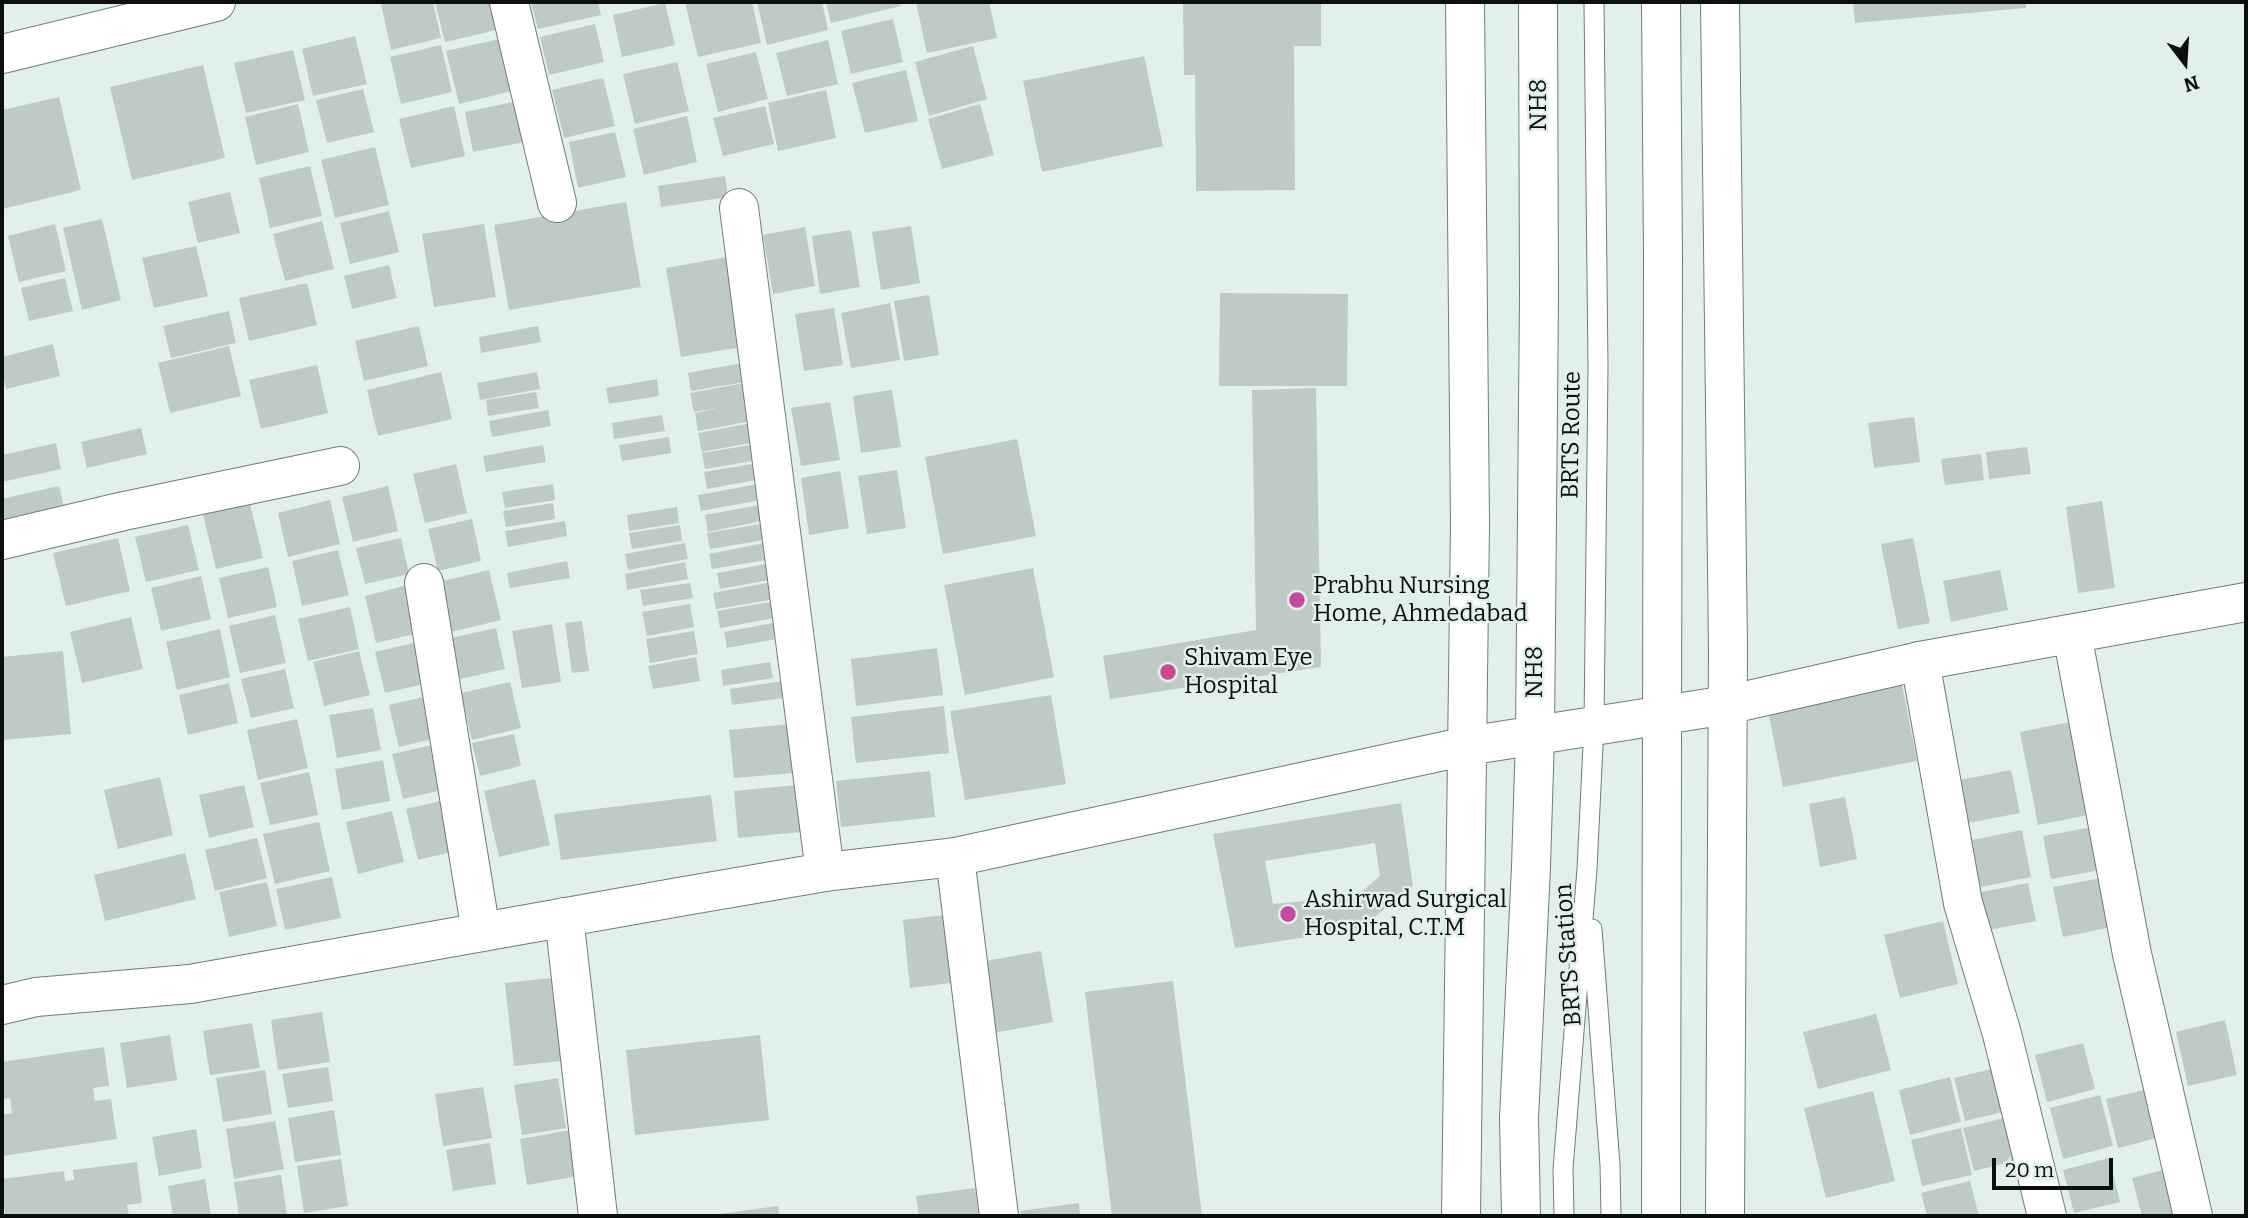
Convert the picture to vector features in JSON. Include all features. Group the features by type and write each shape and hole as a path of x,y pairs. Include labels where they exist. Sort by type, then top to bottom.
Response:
{"street":[{"path":"2,54 216,2"},
{"path":"509,2 557,203"},
{"path":"1461,1216 1470,511 1465,2"},
{"name":"NH8","path":"1521,1216 1519,1118 1535,735 1539,296 1538,2"},
{"path":"1661,2 1661,1216"},
{"path":"1720,2 1727,705 1725,1216"},
{"path":"739,208 825,872"},
{"path":"2,540 124,511 340,466"},
{"path":"424,583 481,932"},
{"path":"2,1005 36,997 190,984 825,872 955,857 1466,746 1727,705 1920,662 2246,602"},
{"path":"2072,634 2132,954 2193,1216"},
{"path":"1920,662 1964,903 2002,1034 2046,1216"},
{"path":"955,857 999,1216"},
{"path":"564,917 598,1216"}],"lane":[{"name":"BRTS Route","path":"1587,869 1594,725 1598,367 1594,2"},
{"name":"BRTS Station","path":"1563,1216 1563,1169 1587,869"},
{"name":"BRTS Station","path":"1587,869 1610,1165 1611,1216"}],"building":[{"path":"433,2 441,38 391,50 381,4"},
{"path":"435,2 494,2 501,29 445,42"},
{"path":"531,2 598,2 601,15 538,29"},
{"path":"685,2 752,2 761,43 698,57"},
{"path":"757,2 822,2 828,30 767,45"},
{"path":"826,2 899,2 901,6 831,23"},
{"path":"916,2 989,2 997,38 927,53"},
{"path":"1183,2 1321,2 1321,46 1294,46 1295,190 1196,191 1195,75 1184,75"},
{"path":"1853,2 2026,2 2026,8 1855,23"},
{"path":"665,3 675,45 622,57 613,15"},
{"path":"893,19 903,62 851,74 841,31"},
{"path":"595,24 604,62 549,75 540,37"},
{"path":"355,36 367,84 313,96 302,49"},
{"path":"504,38 516,90 459,104 446,51"},
{"path":"828,40 838,84 787,96 776,53"},
{"path":"441,45 452,92 401,104 390,57"},
{"path":"973,46 987,99 929,116 915,62"},
{"path":"293,50 305,100 246,113 234,63"},
{"path":"756,52 768,99 718,112 706,64"},
{"path":"1144,56 1163,146 1042,172 1023,81"},
{"path":"677,62 689,111 635,124 623,74"},
{"path":"203,65 225,158 132,180 110,87"},
{"path":"906,70 918,121 865,133 852,83"},
{"path":"603,78 615,126 564,138 552,90"},
{"path":"363,89 374,132 327,143 316,100"},
{"path":"826,90 836,138 778,151 768,103"},
{"path":"59,97 81,190 2,209 2,110"},
{"path":"518,101 525,142 473,152 465,112"},
{"path":"298,104 309,152 256,165 245,117"},
{"path":"980,104 994,155 942,169 928,119"},
{"path":"454,106 465,156 411,168 399,119"},
{"path":"765,106 774,144 723,156 713,118"},
{"path":"687,116 697,162 644,175 633,129"},
{"path":"615,132 626,177 578,188 569,142"},
{"path":"375,147 389,205 335,218 321,160"},
{"path":"310,166 322,216 270,228 259,178"},
{"path":"725,176 728,197 661,207 658,186"},
{"path":"230,192 240,233 198,243 188,202"},
{"path":"626,202 641,287 509,310 494,225"},
{"path":"389,211 399,252 350,264 340,223"},
{"path":"102,219 121,300 82,310 63,228"},
{"path":"322,221 334,269 285,281 273,234"},
{"path":"55,224 66,271 19,282 8,236"},
{"path":"484,224 496,297 434,307 422,234"},
{"path":"911,226 920,283 881,290 872,232"},
{"path":"805,227 815,286 773,294 763,235"},
{"path":"851,230 860,287 820,294 812,236"},
{"path":"196,246 208,296 154,308 142,258"},
{"path":"733,256 748,346 681,357 666,268"},
{"path":"389,265 397,298 352,309 344,276"},
{"path":"65,278 73,311 29,321 21,288"},
{"path":"307,283 317,325 249,341 239,298"},
{"path":"1220,293 1348,294 1347,386 1219,386"},
{"path":"929,295 939,355 904,361 894,301"},
{"path":"890,303 900,360 851,368 841,313"},
{"path":"834,308 843,365 804,371 795,314"},
{"path":"229,311 236,343 171,358 163,326"},
{"path":"419,326 428,366 364,381 355,341"},
{"path":"538,326 541,342 481,353 479,337"},
{"path":"53,344 60,376 6,389 2,357"},
{"path":"229,346 241,396 170,413 158,363"},
{"path":"747,362 751,381 691,391 688,373"},
{"path":"317,365 328,413 261,429 249,380"},
{"path":"441,372 452,419 378,436 367,390"},
{"path":"537,372 540,389 480,400 477,383"},
{"path":"657,379 659,396 609,404 606,388"},
{"path":"750,382 757,420 698,431 695,413 720,407 694,412 690,393"},
{"path":"1316,388 1321,667 1110,699 1103,656 1256,630 1252,390"},
{"path":"892,390 901,447 861,453 853,396"},
{"path":"536,392 539,408 488,416 486,400"},
{"path":"830,402 840,460 801,466 791,408"},
{"path":"548,410 551,426 492,437 489,421"},
{"path":"662,415 665,431 614,439 612,423"},
{"path":"1914,417 1920,462 1874,468 1868,423"},
{"path":"757,422 761,441 702,452 698,433"},
{"path":"141,428 147,454 87,468 81,442"},
{"path":"669,437 671,453 622,461 619,445"},
{"path":"1017,439 1036,536 943,554 925,457"},
{"path":"56,443 61,469 2,482 2,455"},
{"path":"762,443 765,459 705,469 702,453"},
{"path":"543,445 546,462 486,472 483,456"},
{"path":"2027,447 2031,474 1989,479 1986,452"},
{"path":"1981,454 1984,480 1945,485 1941,459"},
{"path":"764,462 767,478 707,489 704,472"},
{"path":"456,464 467,513 425,523 413,474"},
{"path":"897,470 906,528 867,534 858,476"},
{"path":"840,471 849,528 809,535 801,478"},
{"path":"553,484 555,500 505,508 502,492"},
{"path":"758,484 761,500 701,511 698,495"},
{"path":"59,486 65,511 4,526 2,499"},
{"path":"388,486 398,531 353,542 342,497"},
{"path":"330,500 340,544 288,557 278,513"},
{"path":"2102,501 2115,588 2078,593 2066,507"},
{"path":"553,503 555,519 506,527 503,511"},
{"path":"250,504 263,558 216,569 203,514"},
{"path":"765,504 767,520 708,532 705,515"},
{"path":"677,507 679,523 629,531 627,515"},
{"path":"472,519 481,561 438,571 428,529"},
{"path":"565,521 567,536 508,547 505,531"},
{"path":"767,523 770,539 710,549 707,533"},
{"path":"188,525 199,570 146,582 135,537"},
{"path":"680,525 682,541 632,549 629,533"},
{"path":"118,538 130,591 66,606 53,553"},
{"path":"401,538 409,574 365,584 356,548"},
{"path":"1913,538 1930,623 1898,629 1881,544"},
{"path":"769,542 772,559 712,569 709,554"},
{"path":"685,543 688,559 628,570 625,554"},
{"path":"338,550 349,595 302,606 292,561"},
{"path":"567,561 570,578 510,588 507,573"},
{"path":"685,562 688,579 627,590 625,574"},
{"path":"777,562 780,578 720,589 717,573"},
{"path":"268,567 277,607 228,618 219,578"},
{"path":"1033,568 1054,677 965,695 944,585"},
{"path":"489,570 501,620 447,633 435,583"},
{"path":"2000,570 2008,610 1951,622 1943,581"},
{"path":"201,576 211,619 161,631 151,588"},
{"path":"772,582 776,599 716,609 713,593"},
{"path":"690,583 693,598 643,606 640,590"},
{"path":"408,585 419,633 376,643 365,596"},
{"path":"777,601 780,617 720,628 717,611"},
{"path":"690,604 694,627 647,636 642,612"},
{"path":"350,607 359,649 308,661 298,619"},
{"path":"275,615 286,663 240,673 229,626"},
{"path":"131,617 143,669 82,683 70,632"},
{"path":"582,621 589,671 572,673 565,623"},
{"path":"784,621 787,637 727,648 724,632"},
{"path":"552,624 561,682 522,688 512,631"},
{"path":"496,628 505,669 460,679 451,638"},
{"path":"220,629 230,677 177,690 166,642"},
{"path":"694,631 698,654 650,663 646,639"},
{"path":"422,641 432,682 385,693 375,652"},
{"path":"937,648 943,695 856,706 851,659"},
{"path":"63,651 71,734 2,740 2,657"},
{"path":"359,651 370,695 324,706 313,662"},
{"path":"696,657 700,681 653,689 648,666"},
{"path":"770,662 773,678 723,686 721,670"},
{"path":"285,669 294,708 251,718 241,679"},
{"path":"788,680 790,697 732,705 730,689"},
{"path":"510,682 521,728 472,740 461,693"},
{"path":"229,683 238,723 188,735 179,695"},
{"path":"1902,684 1917,761 1783,787 1768,711"},
{"path":"431,695 441,737 399,747 389,705"},
{"path":"1051,695 1066,784 965,800 950,711"},
{"path":"944,706 949,753 856,763 851,717"},
{"path":"373,708 381,750 337,758 329,715"},
{"path":"297,719 308,768 258,780 247,730"},
{"path":"2080,720 2098,813 2038,825 2020,732"},
{"path":"801,723 806,772 734,778 729,730"},
{"path":"514,734 521,766 480,776 472,743"},
{"path":"440,743 451,788 403,799 392,754"},
{"path":"383,760 390,801 342,810 335,769"},
{"path":"2011,770 2020,813 1963,824 1955,781"},
{"path":"930,771 935,817 841,827 836,781"},
{"path":"309,772 318,815 270,825 260,783"},
{"path":"160,777 173,835 118,849 104,790"},
{"path":"535,779 550,845 499,857 484,791"},
{"path":"808,784 812,831 738,838 734,791"},
{"path":"244,785 254,827 209,838 199,795"},
{"path":"711,795 717,841 561,860 554,814"},
{"path":"1845,797 1857,859 1820,867 1809,804"},
{"path":"453,798 464,849 418,860 406,809"},
{"path":"1401,803 1413,886 1360,929 1235,948 1213,834","holes":["1375,843 1380,876 1357,896 1273,904 1265,861"]},
{"path":"392,811 404,862 358,874 346,822"},
{"path":"319,822 330,871 275,884 263,834"},
{"path":"2098,826 2106,869 2051,879 2043,836"},
{"path":"2022,830 2031,877 1976,888 1967,841"},
{"path":"257,838 267,878 215,891 205,850"},
{"path":"185,853 196,899 105,921 94,875"},
{"path":"332,877 341,918 285,930 276,889"},
{"path":"2107,877 2116,926 2063,937 2053,887"},
{"path":"267,882 277,926 229,937 219,892"},
{"path":"2028,883 2036,921 1983,931 1976,893"},
{"path":"953,914 960,982 910,988 903,920"},
{"path":"1943,921 1958,984 1900,998 1884,935"},
{"path":"1041,951 1053,1022 994,1033 981,962"},
{"path":"552,978 561,1061 514,1066 505,983"},
{"path":"1173,981 1202,1216 1112,1216 1085,992"},
{"path":"322,1012 330,1062 278,1070 271,1020"},
{"path":"1876,1014 1891,1070 1818,1089 1803,1032"},
{"path":"2225,1020 2237,1075 2188,1086 2176,1032"},
{"path":"252,1023 260,1068 210,1075 203,1031"},
{"path":"170,1035 177,1080 127,1088 120,1043"},
{"path":"760,1035 769,1120 635,1135 626,1050"},
{"path":"2083,1043 2095,1089 2047,1102 2035,1055"},
{"path":"104,1047 109,1086 93,1088 95,1101 111,1099 117,1139 2,1156 2,1115 12,1113 10,1098 2,1099 2,1062"},
{"path":"328,1067 333,1101 288,1108 282,1074"},
{"path":"2000,1067 2011,1110 1965,1121 1954,1078"},
{"path":"265,1070 272,1114 223,1122 216,1078"},
{"path":"1950,1077 1961,1122 1910,1135 1899,1090"},
{"path":"558,1078 566,1128 522,1135 514,1085"},
{"path":"483,1087 492,1138 443,1146 435,1094"},
{"path":"2157,1087 2169,1135 2118,1148 2106,1099"},
{"path":"1873,1091 1895,1181 1826,1198 1804,1108"},
{"path":"2100,1095 2113,1146 2063,1159 2050,1108"},
{"path":"334,1110 341,1155 295,1162 288,1118"},
{"path":"2012,1116 2022,1159 1974,1171 1963,1128"},
{"path":"275,1121 284,1169 234,1179 226,1129"},
{"path":"1961,1128 1972,1175 1922,1186 1911,1140"},
{"path":"196,1129 202,1168 159,1176 152,1137"},
{"path":"570,1130 578,1176 527,1185 520,1139"},
{"path":"490,1143 496,1184 453,1191 446,1150"},
{"path":"2109,1158 2120,1202 2074,1213 2063,1170"},
{"path":"341,1159 348,1206 304,1213 297,1166"},
{"path":"137,1162 142,1203 127,1205 129,1216 5,1216 2,1179 64,1171 65,1181 74,1180 73,1170"},
{"path":"2174,1167 2179,1216 2142,1216 2132,1178"},
{"path":"281,1175 287,1216 239,1216 234,1182"},
{"path":"205,1179 211,1216 173,1216 168,1186"},
{"path":"1970,1181 1979,1216 1927,1216 1921,1193"},
{"path":"975,1188 979,1216 919,1216 916,1196"},
{"path":"1079,1203 1080,1216 1021,1216 1020,1211"},
{"path":"778,1206 779,1216 712,1216 712,1215"}],"place":[{"name":"Prabhu Nursing Home, Ahmedabad","path":"1297,600"},
{"name":"Shivam Eye Hospital","path":"1168,672"},
{"name":"Ashirwad Surgical Hospital, C.T.M","path":"1288,914"}]}
